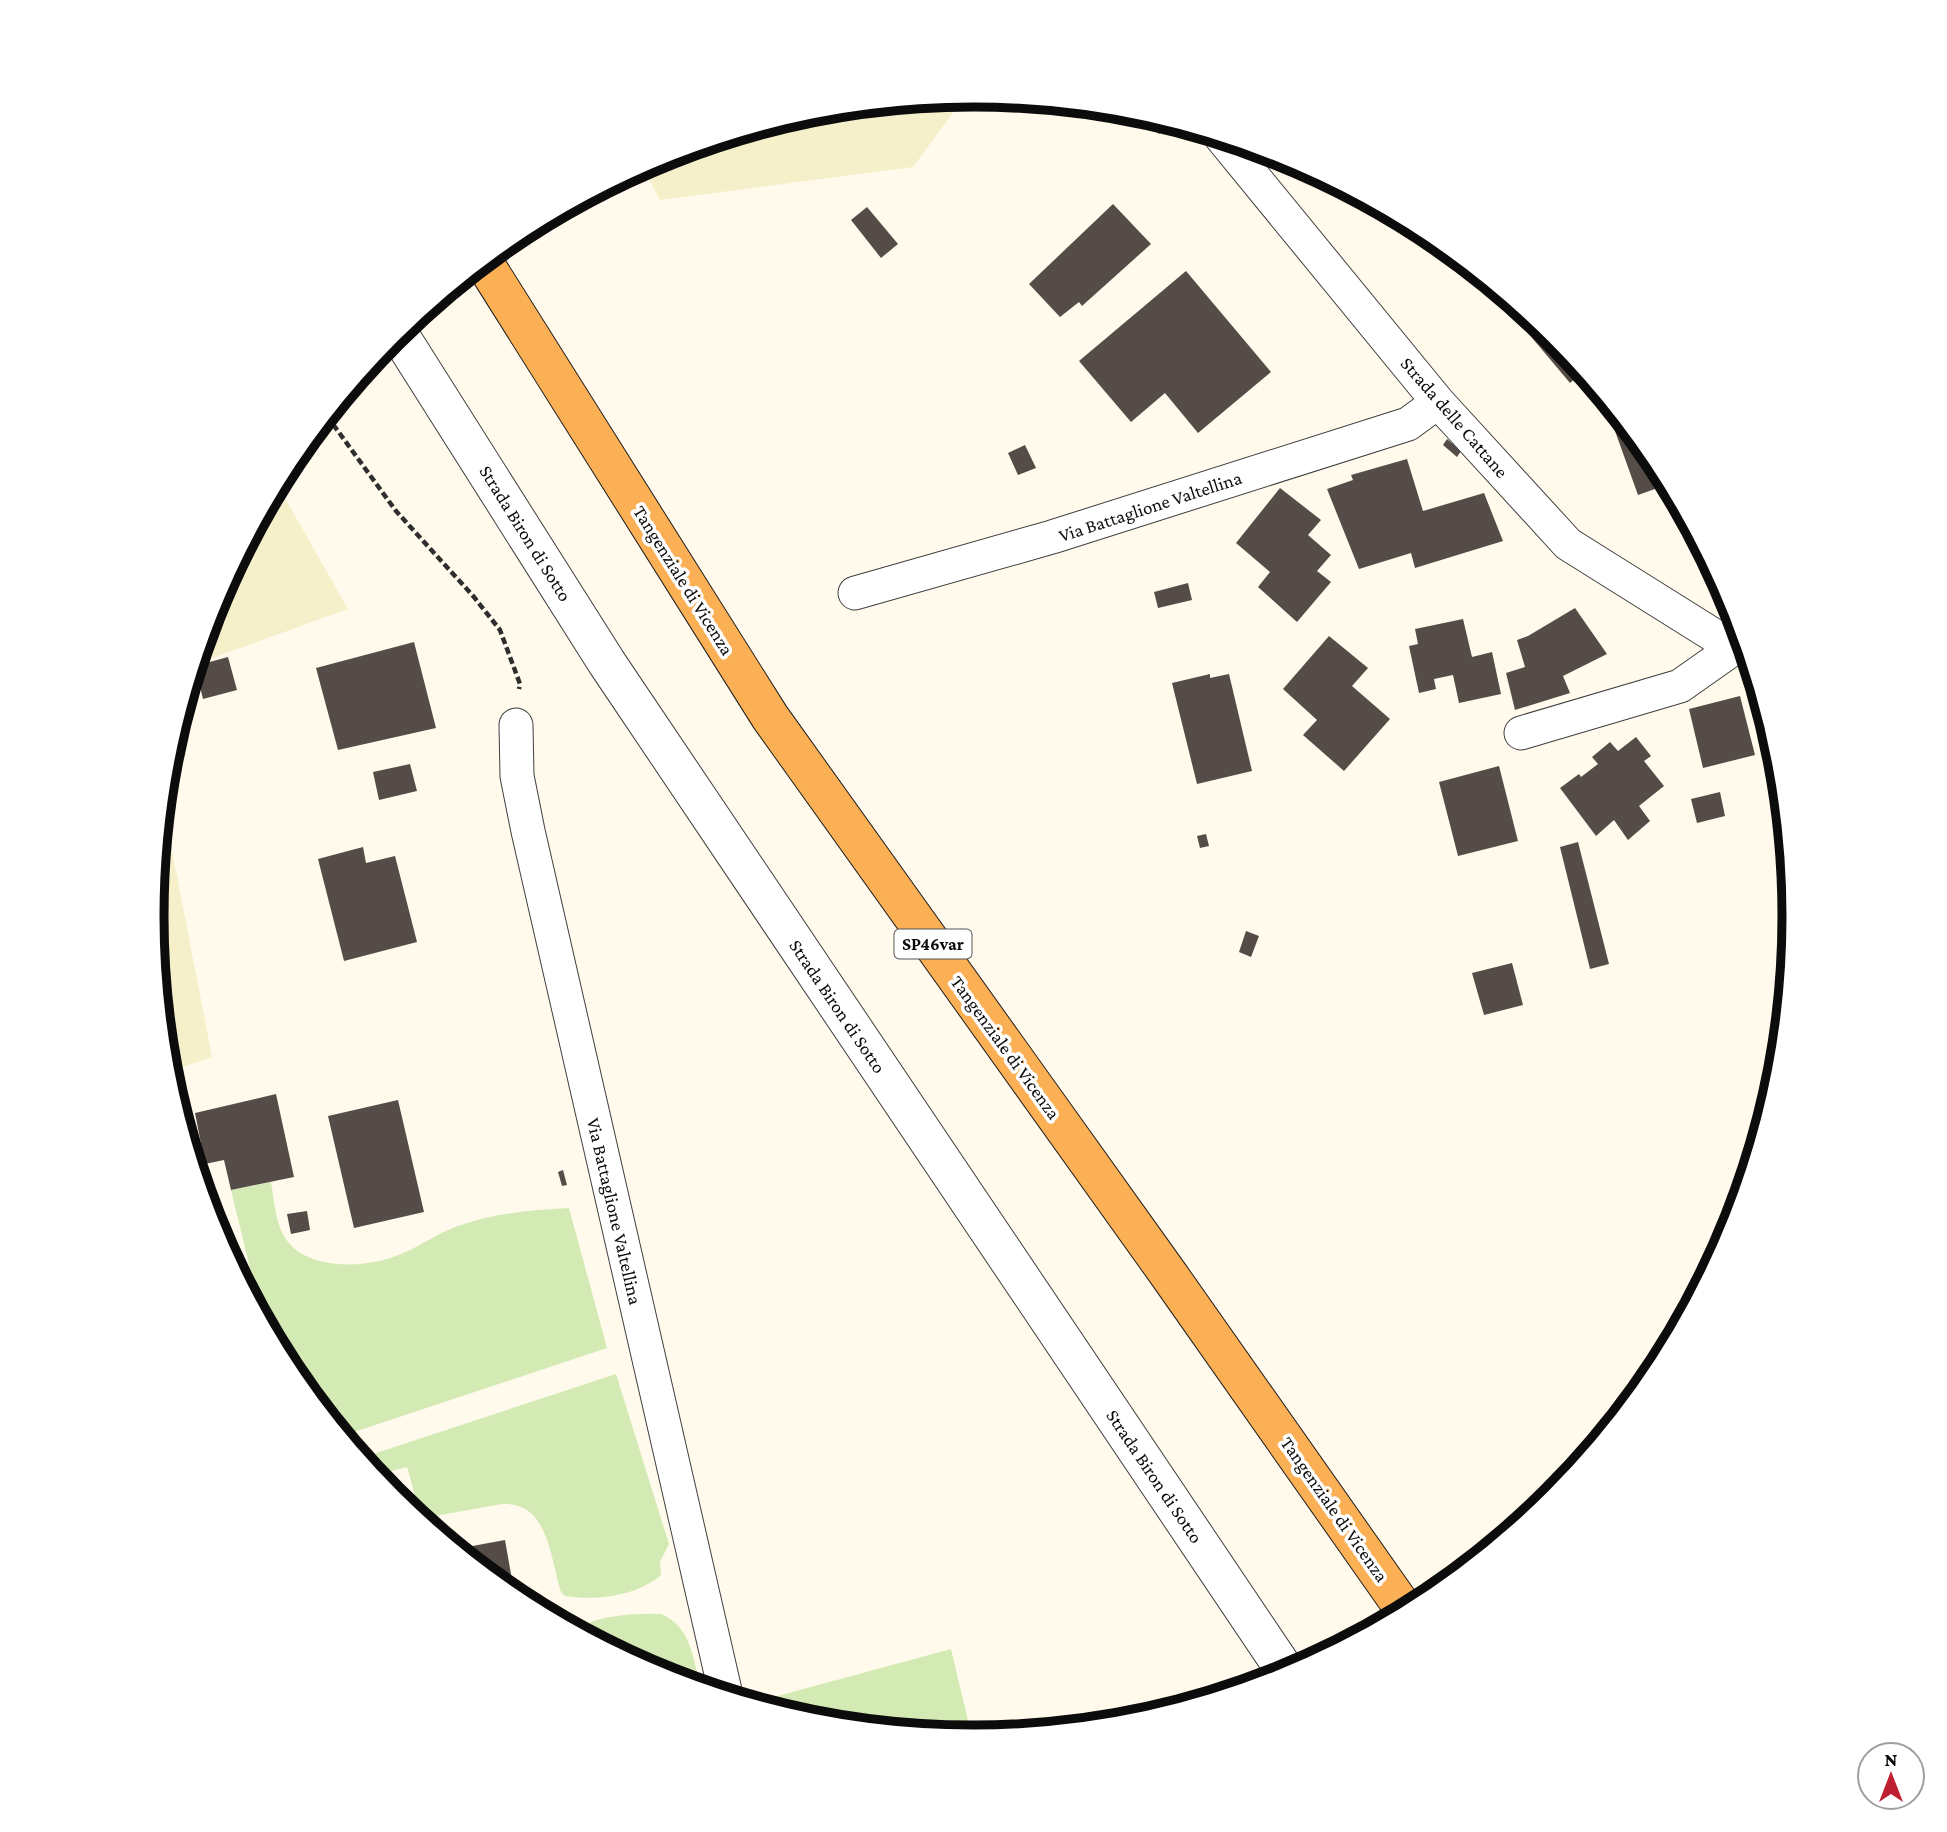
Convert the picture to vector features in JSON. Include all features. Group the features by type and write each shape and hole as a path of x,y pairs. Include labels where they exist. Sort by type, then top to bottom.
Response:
{"highway":[{"name":"Tangenziale di Vicenza","path":"488,269 770,717 1177,1286 1400,1603"}],"street":[{"name":"Strada delle Cattane","path":"1231,149 1438,402 1568,544 1737,647"},
{"name":"Strada Biron di Sotto","path":"404,342 607,663 1282,1664"},
{"name":"Via Battaglione Valtellina","path":"855,593 1052,537 1408,424 1438,402"},
{"name":"Strada delle Cattane","path":"1521,733 1680,686 1738,650"},
{"name":"Via Battaglione Valtellina","path":"516,725 517,776 528,831 724,1685"}],"path":[{"path":"332,422 396,511 474,597 500,630 520,684 516,725"}],"shaded area":[{"path":"957,107 913,167 660,200 647,176 764,134 868,114"},
{"path":"283,495 348,609 206,660 248,558"},
{"path":"169,834 212,1057 179,1068 166,969 164,916"}],"green space":[{"path":"271,1182 278,1222 289,1243 311,1258 340,1264 364,1264 387,1259 452,1228 486,1218 569,1208 607,1348 351,1433 301,1366 255,1286 231,1190"},
{"path":"616,1374 669,1544 660,1562 661,1575 640,1588 616,1595 590,1598 565,1596 561,1592 545,1535 530,1512 518,1506 502,1504 432,1516 417,1503 407,1467 386,1472 370,1455"},
{"path":"661,1614 671,1619 685,1635 698,1677 664,1664 584,1625 605,1618"},
{"path":"951,1649 969,1725 921,1724 868,1718 767,1699"}],"building":[{"path":"1113,204 1151,244 1082,306 1079,302 1060,317 1029,284"},
{"path":"867,207 898,244 881,258 851,220"},
{"path":"1186,271 1271,372 1198,433 1165,393 1131,422 1079,361"},
{"path":"1507,308 1577,377 1570,383"},
{"path":"1620,429 1659,487 1638,495 1615,431"},
{"path":"1447,439 1461,451 1457,457 1443,445"},
{"path":"1025,445 1036,468 1018,475 1008,453"},
{"path":"1407,459 1423,511 1484,493 1503,541 1415,568 1411,553 1359,569 1327,489 1353,480 1351,475"},
{"path":"1280,488 1321,520 1308,535 1331,555 1317,571 1331,582 1297,622 1258,587 1270,572 1236,543"},
{"path":"1188,583 1192,600 1158,608 1154,592"},
{"path":"1575,608 1607,654 1563,676 1570,693 1515,710 1506,673 1525,667 1517,640"},
{"path":"1463,619 1472,657 1492,652 1501,694 1459,703 1453,675 1434,679 1436,689 1419,693 1409,646 1418,644 1415,629"},
{"path":"1329,636 1368,668 1352,686 1390,719 1344,771 1303,735 1317,720 1283,689"},
{"path":"414,642 436,728 338,750 316,668"},
{"path":"228,657 237,690 203,699 199,683 205,663"},
{"path":"1210,674 1210,678 1229,674 1252,771 1197,784 1172,683"},
{"path":"1740,696 1755,755 1703,768 1689,709"},
{"path":"1636,737 1651,756 1644,761 1664,786 1639,806 1650,821 1628,840 1614,820 1596,836 1560,788 1598,764 1592,757 1610,742 1618,751"},
{"path":"410,764 417,791 379,800 373,772"},
{"path":"1499,766 1518,841 1458,856 1439,782"},
{"path":"1720,792 1725,816 1697,823 1691,799"},
{"path":"1206,834 1209,846 1200,848 1197,836"},
{"path":"1578,842 1609,964 1590,969 1560,847"},
{"path":"363,847 366,863 395,856 417,942 344,961 318,859"},
{"path":"1246,931 1259,936 1251,957 1239,952"},
{"path":"1512,963 1523,1005 1484,1015 1472,973"},
{"path":"276,1094 294,1177 231,1190 224,1160 205,1164 195,1113"},
{"path":"398,1100 424,1212 354,1228 328,1116"},
{"path":"563,1170 567,1185 562,1186 558,1172"},
{"path":"307,1211 310,1230 291,1234 287,1214"},
{"path":"505,1540 512,1580 481,1558 468,1547"}]}
